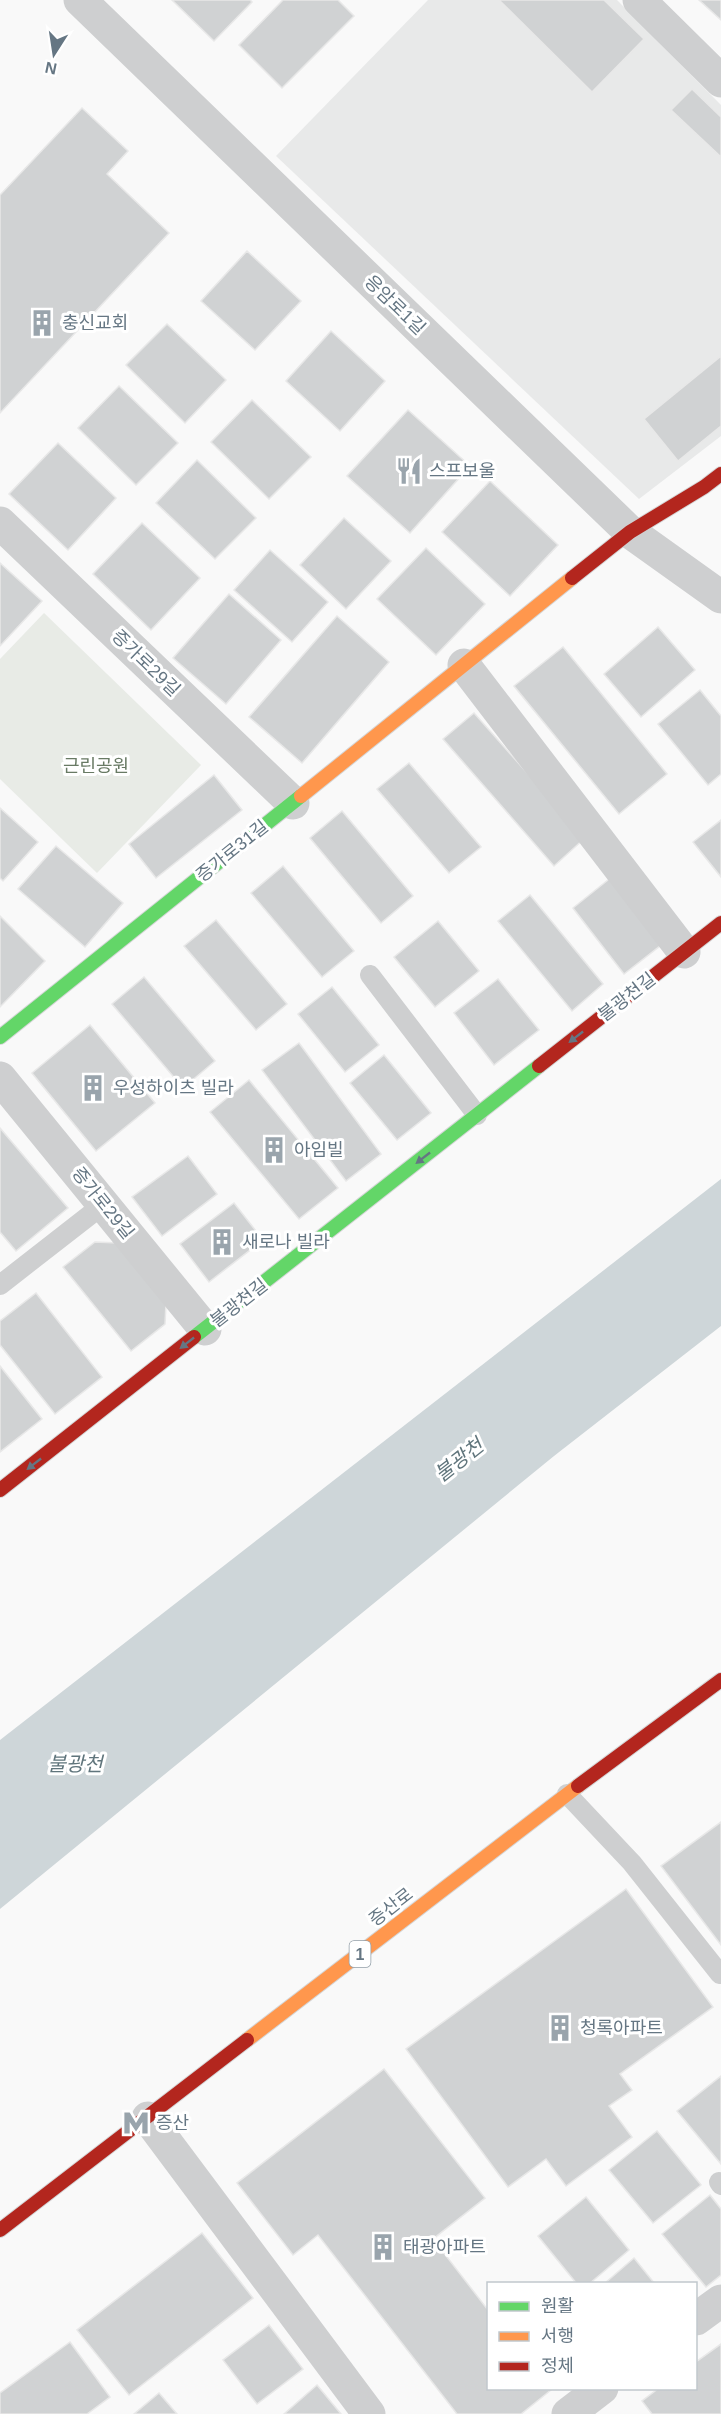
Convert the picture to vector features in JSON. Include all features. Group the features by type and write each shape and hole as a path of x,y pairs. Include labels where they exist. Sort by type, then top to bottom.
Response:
{"street":[{"name":"응암로1길","path":"80,0 630,532 721,597"},
{"path":"639,0 721,81"},
{"name":"증가로31길","path":"0,1037 630,532 704,487 721,474"},
{"name":"증가로29길","path":"0,523 292,802"},
{"path":"464,665 684,952"},
{"name":"불광천길","path":"0,1490 721,923"},
{"name":"증가로29길","path":"0,1078 205,1329"},
{"name":"증산로","path":"0,2230 567,1794 721,1680"},
{"path":"148,2118 369,2414"},
{"path":"697,2318 721,2301"},
{"path":"568,2414 599,2390"}],"lane":[{"path":"370,975 477,1115"},
{"path":"0,1285 104,1204"},
{"path":"567,1794 632,1863 720,1974"}],"shaded area":[{"path":"428,0 617,0 721,105 721,436 639,499 276,156"}],"green space":[{"name":"근린공원","path":"44,613 201,765 97,873 0,779 0,659"}],"water":[{"name":"불광천","path":"721,1179 721,1326 554,1456 0,1909 0,1740"}],"building":[{"path":"172,0 250,0 252,2 214,41"},
{"path":"283,0 338,0 354,16 282,88 239,45"},
{"path":"499,0 604,0 644,39 592,92"},
{"path":"699,0 721,0 721,20"},
{"path":"692,89 721,117 721,157 671,110"},
{"name":"충신교회","path":"82,108 128,151 107,174 169,233 0,413 0,195"},
{"path":"247,251 301,301 255,350 201,301"},
{"path":"167,324 226,380 185,423 126,365"},
{"path":"331,331 385,381 340,431 286,381"},
{"path":"721,356 721,426 678,461 644,419"},
{"path":"119,386 178,443 136,485 78,428"},
{"path":"252,400 311,457 269,499 211,442"},
{"name":"스프보울","path":"408,410 470,466 410,533 347,476"},
{"path":"58,443 116,498 68,550 9,494"},
{"path":"197,460 256,518 215,559 156,503"},
{"path":"490,481 558,545 510,596 442,532"},
{"path":"344,518 391,561 346,609 300,565"},
{"path":"142,523 200,578 151,630 93,574"},
{"path":"426,548 485,604 436,655 377,599"},
{"path":"270,550 328,602 292,642 234,590"},
{"path":"0,563 42,601 0,646"},
{"path":"229,594 281,640 226,704 173,658"},
{"path":"337,616 389,662 302,763 249,717"},
{"path":"658,627 695,670 641,717 604,674"},
{"path":"563,647 667,774 619,814 514,686"},
{"path":"700,690 721,716 721,774 708,785 658,724"},
{"path":"474,713 585,838 554,866 443,739"},
{"path":"409,763 481,847 449,873 377,789"},
{"path":"214,775 242,810 156,878 129,844"},
{"path":"0,808 38,842 3,881 0,878"},
{"path":"342,811 413,896 381,923 310,838"},
{"path":"721,820 721,877 693,842"},
{"path":"56,846 123,903 85,947 18,889"},
{"path":"283,866 354,951 322,977 251,893"},
{"path":"613,876 665,942 624,974 573,908"},
{"path":"530,895 603,984 572,1011 498,921"},
{"path":"0,916 45,961 0,1007"},
{"path":"216,920 287,1004 256,1030 184,946"},
{"path":"438,921 479,971 435,1007 394,957"},
{"path":"144,977 215,1061 183,1088 112,1004"},
{"path":"498,979 539,1030 494,1065 454,1013"},
{"path":"332,987 379,1045 345,1072 298,1014"},
{"name":"우성하이츠 빌라","path":"90,1025 155,1103 96,1151 32,1073"},
{"path":"299,1043 381,1154 346,1181 262,1070"},
{"path":"384,1055 431,1113 397,1140 350,1083"},
{"name":"아임빌","path":"249,1080 338,1188 299,1219 210,1112"},
{"path":"0,1128 68,1208 16,1251 0,1232"},
{"path":"188,1156 217,1194 162,1236 132,1197"},
{"name":"새로나 빌라","path":"234,1203 263,1240 209,1282 180,1244"},
{"path":"95,1242 118,1243 166,1303 165,1324 131,1351 63,1267"},
{"path":"36,1293 102,1377 55,1414 0,1345 0,1321"},
{"path":"0,1366 42,1419 0,1452"},
{"path":"721,1822 721,1945 661,1866"},
{"name":"청록아파트","path":"626,1889 713,2007 620,2074 632,2090 609,2106 632,2137 566,2186 546,2159 508,2187 406,2049"},
{"name":"태광아파트","path":"384,2069 485,2198 433,2239 487,2309 487,2390 551,2390 521,2414 457,2414 318,2235 293,2255 237,2183"},
{"path":"721,2076 721,2164 677,2111"},
{"path":"657,2131 701,2185 653,2223 609,2170"},
{"path":"710,2195 721,2209 721,2275 706,2287 662,2234"},
{"path":"586,2197 629,2250 591,2282 575,2282 538,2236"},
{"path":"202,2233 253,2298 129,2395 77,2330"},
{"path":"634,2258 653,2282 606,2282"},
{"path":"269,2325 303,2369 257,2404 223,2360"},
{"path":"70,2342 110,2397 87,2414 0,2414 0,2393"},
{"path":"721,2344 721,2414 652,2414 642,2401 656,2390 697,2390 697,2361"},
{"path":"317,2385 341,2414 284,2414"},
{"path":"159,2393 177,2414 134,2414"}],"traffic: fast":[{"path":"0,1037 301,796"},
{"path":"194,1337 539,1066"}],"traffic: slow":[{"path":"301,796 572,578"},
{"path":"247,2040 578,1786"}],"traffic: jam":[{"path":"572,578 630,532 704,487 721,474"},
{"path":"539,1066 721,923"},
{"path":"0,1490 194,1337"},
{"path":"578,1786 721,1680"},
{"path":"0,2230 247,2040"}],"place":[{"name":"충신교회","path":"42,323"},
{"name":"스프보울","path":"409,471"},
{"name":"우성하이츠 빌라","path":"93,1088"},
{"name":"아임빌","path":"274,1150"},
{"name":"새로나 빌라","path":"222,1242"},
{"name":"청록아파트","path":"560,2028"},
{"name":"증산","path":"136,2123"},
{"name":"태광아파트","path":"383,2247"}]}
